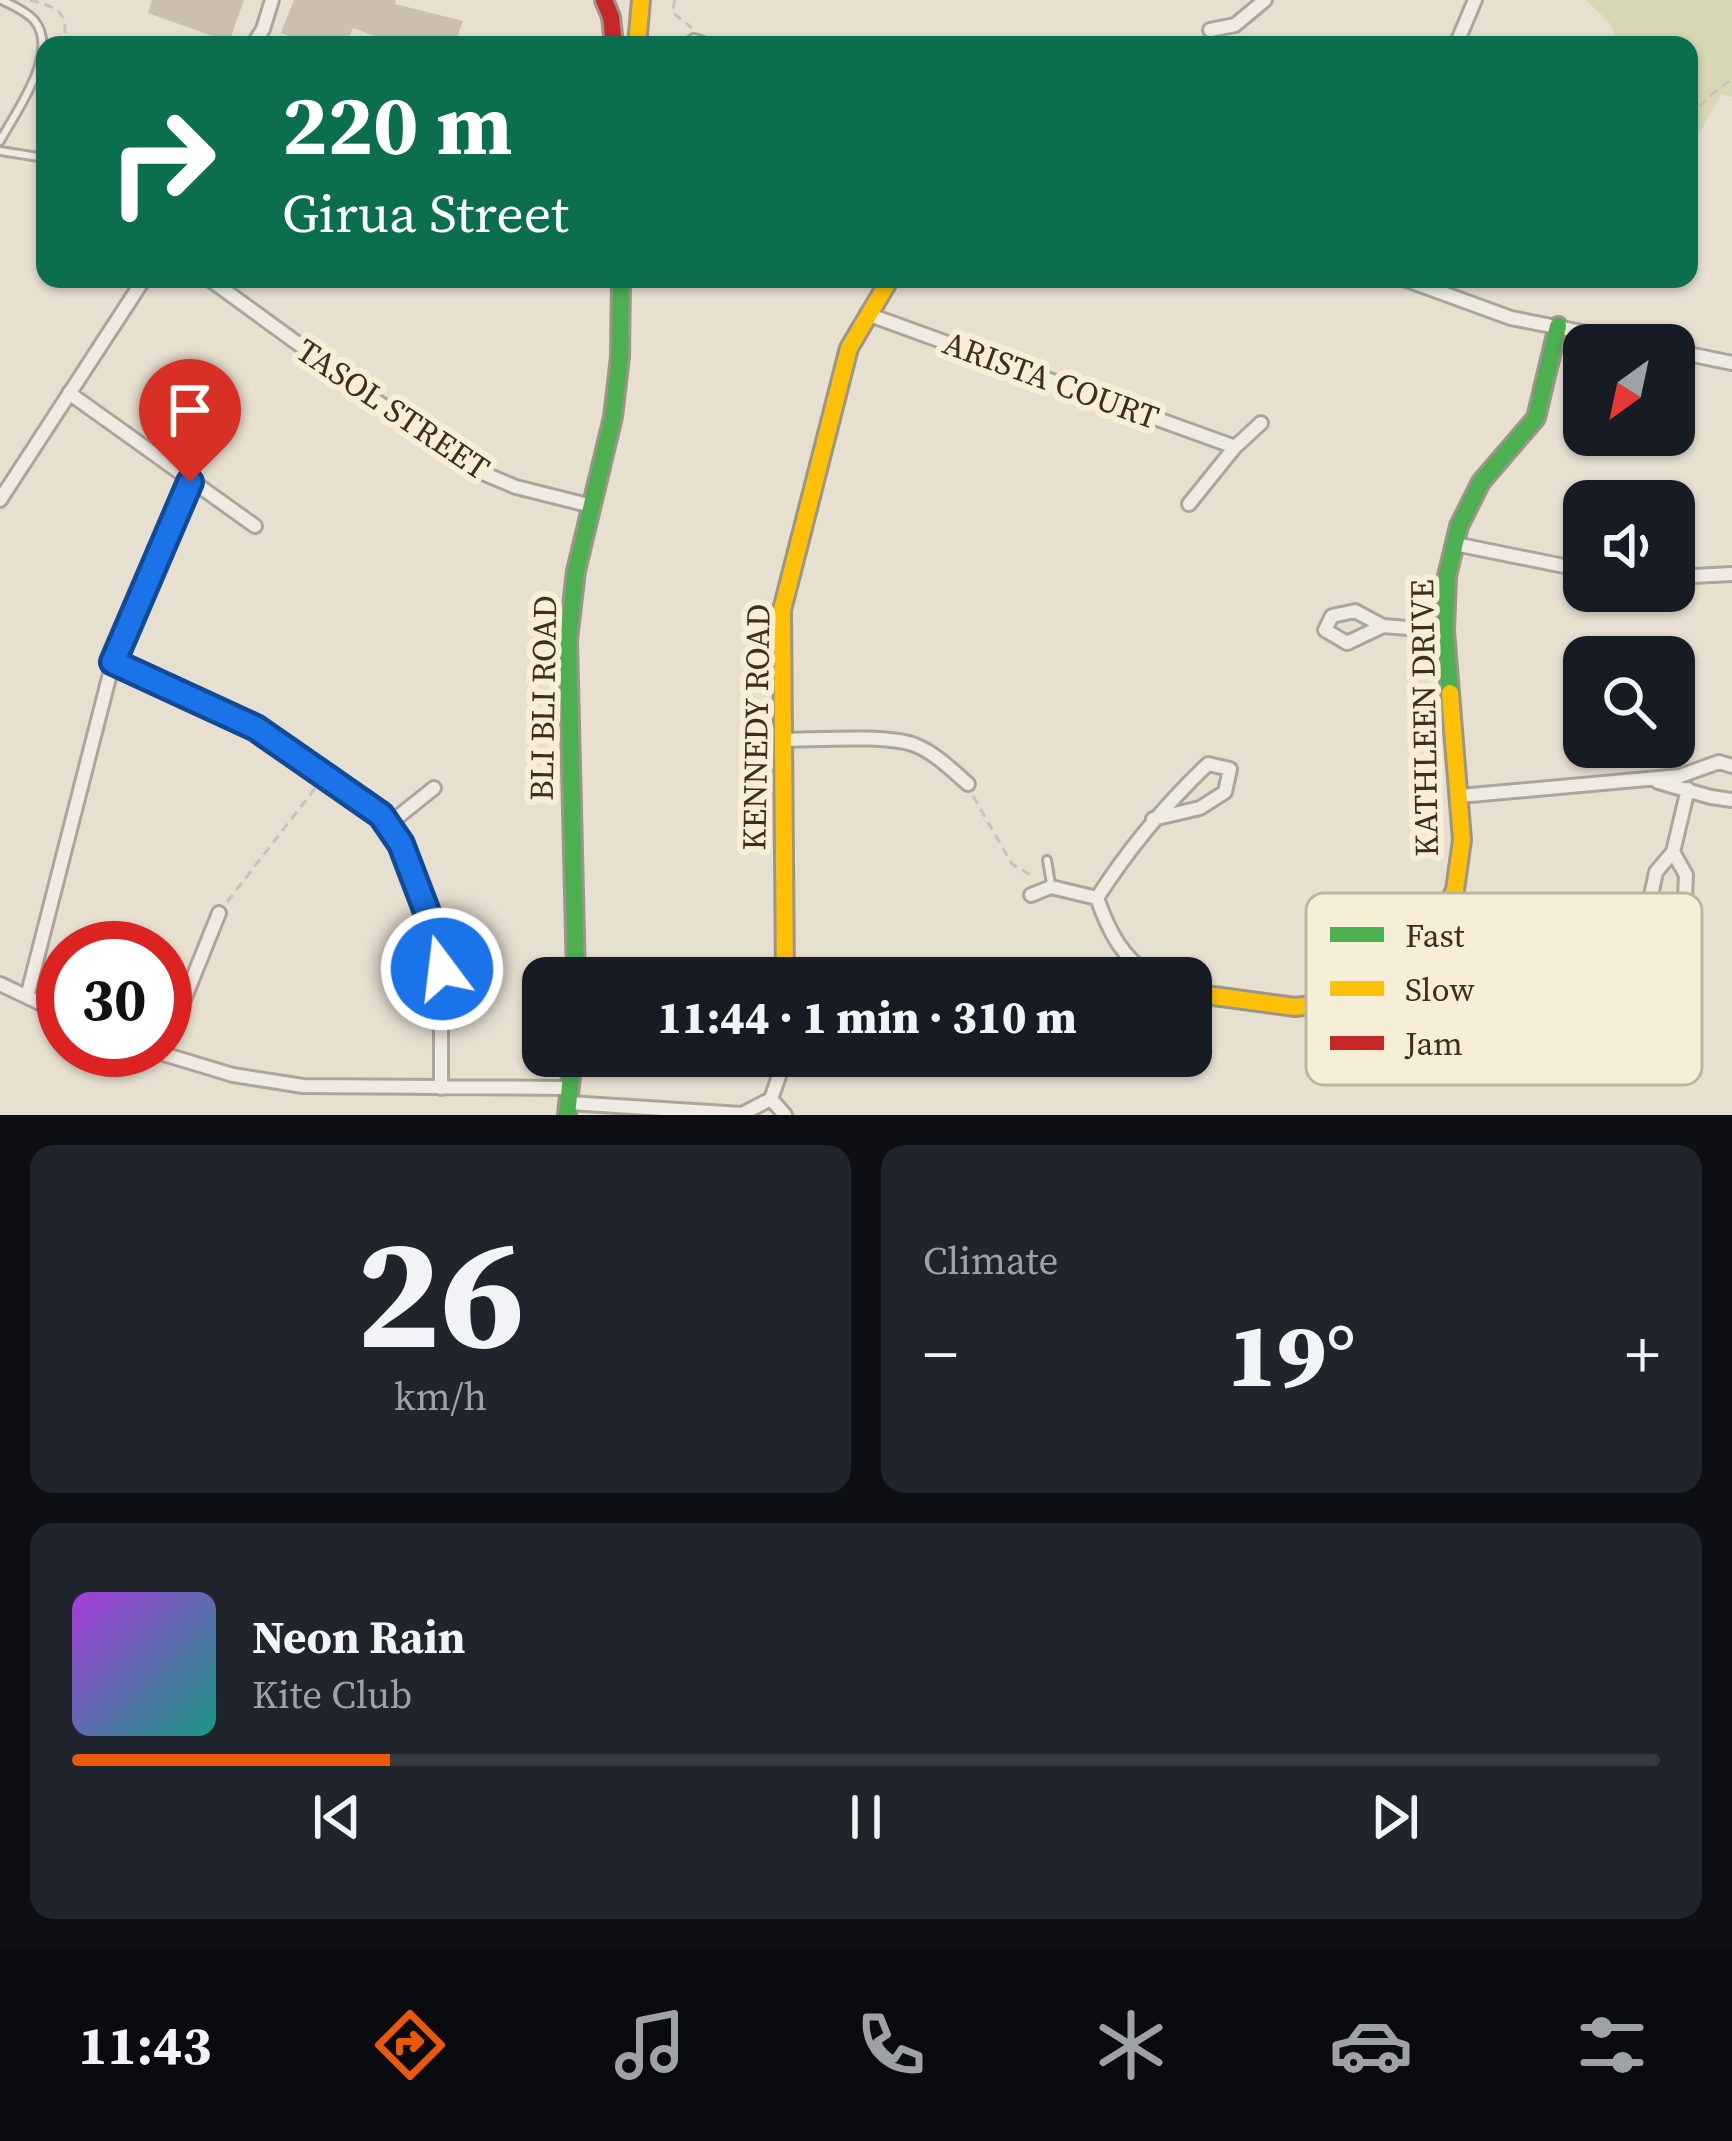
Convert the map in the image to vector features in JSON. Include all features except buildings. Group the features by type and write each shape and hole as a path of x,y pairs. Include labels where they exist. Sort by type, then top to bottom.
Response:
{"street":[{"path":"259,36 272,0"},
{"path":"604,0 613,36"},
{"path":"638,36 640,0"},
{"path":"1210,30 1235,25 1265,0"},
{"path":"1460,36 1475,0"},
{"path":"0,500 138,288"},
{"name":"TASOL STREET","path":"221,288 466,466 516,488 592,506"},
{"name":"BLI BLI ROAD","path":"575,957 568,640 576,571 615,402 621,288"},
{"name":"KENNEDY ROAD","path":"785,957 782,610 849,348 884,288"},
{"path":"1429,288 1511,318 1563,327"},
{"name":"ARISTA COURT","path":"867,314 1235,447"},
{"name":"KATHLEEN DRIVE","path":"1454,893 1462,840 1445,631 1447,576 1459,526 1481,482 1536,418 1558,326"},
{"path":"1695,355 1732,363"},
{"path":"69,393 255,526"},
{"path":"1189,504 1261,423"},
{"path":"27,997 113,662 190,482"},
{"path":"1455,544 1563,566"},
{"path":"1695,576 1732,574"},
{"path":"1383,626 1445,631"},
{"path":"113,662 256,728 388,824 401,844 441,955 441,1088"},
{"path":"782,740 913,744 968,784"},
{"path":"1460,796 1681,776 1719,762 1732,766"},
{"path":"1097,898 1153,819 1208,764 1231,770 1225,792 1200,808 1153,819"},
{"path":"1633,780 1732,800"},
{"path":"388,824 434,788"},
{"path":"1652,893 1656,872 1673,852 1688,789"},
{"path":"1673,852 1686,875 1685,893"},
{"path":"1031,895 1051,887 1097,898"},
{"path":"1097,898 1110,935 1129,957"},
{"path":"192,976 219,913"},
{"path":"0,984 36,1001"},
{"name":"KATHLEEN DRIVE","path":"1212,996 1306,1006"},
{"path":"192,1061 233,1075 304,1086 441,1088 742,1114 771,1099 779,1077"},
{"path":"771,1099 785,1115"}],"lane":[{"path":"2,0 31,16 41,36"},
{"path":"0,141 36,74"},
{"path":"0,151 36,157"},
{"path":"1047,860 1051,887"}],"path":[{"path":"30,0 52,5 66,25 64,36"},
{"path":"675,0 672,12 696,36"},
{"path":"1698,109 1732,79"},
{"path":"219,913 326,775"},
{"path":"968,784 1012,864 1051,887"}],"green space":[{"path":"1586,0 1732,0 1732,97 1721,94 1698,136 1698,36 1616,36 1608,21"}],"traffic: fast":[{"path":"576,957 568,640 576,571 613,417 621,288"},
{"path":"1450,693 1447,576 1459,526 1481,482 1536,418 1558,326"},
{"path":"567,1115 571,1077"}],"traffic: slow":[{"path":"638,36 641,0"},
{"path":"785,957 782,610 849,348 885,288"},
{"path":"1450,693 1462,840 1454,893"},
{"path":"1212,996 1306,1006"}],"traffic: jam":[{"path":"604,0 613,36"}],"route":[{"path":"190,482 113,662 256,728 381,815 401,844 438,941 442,969"}]}
